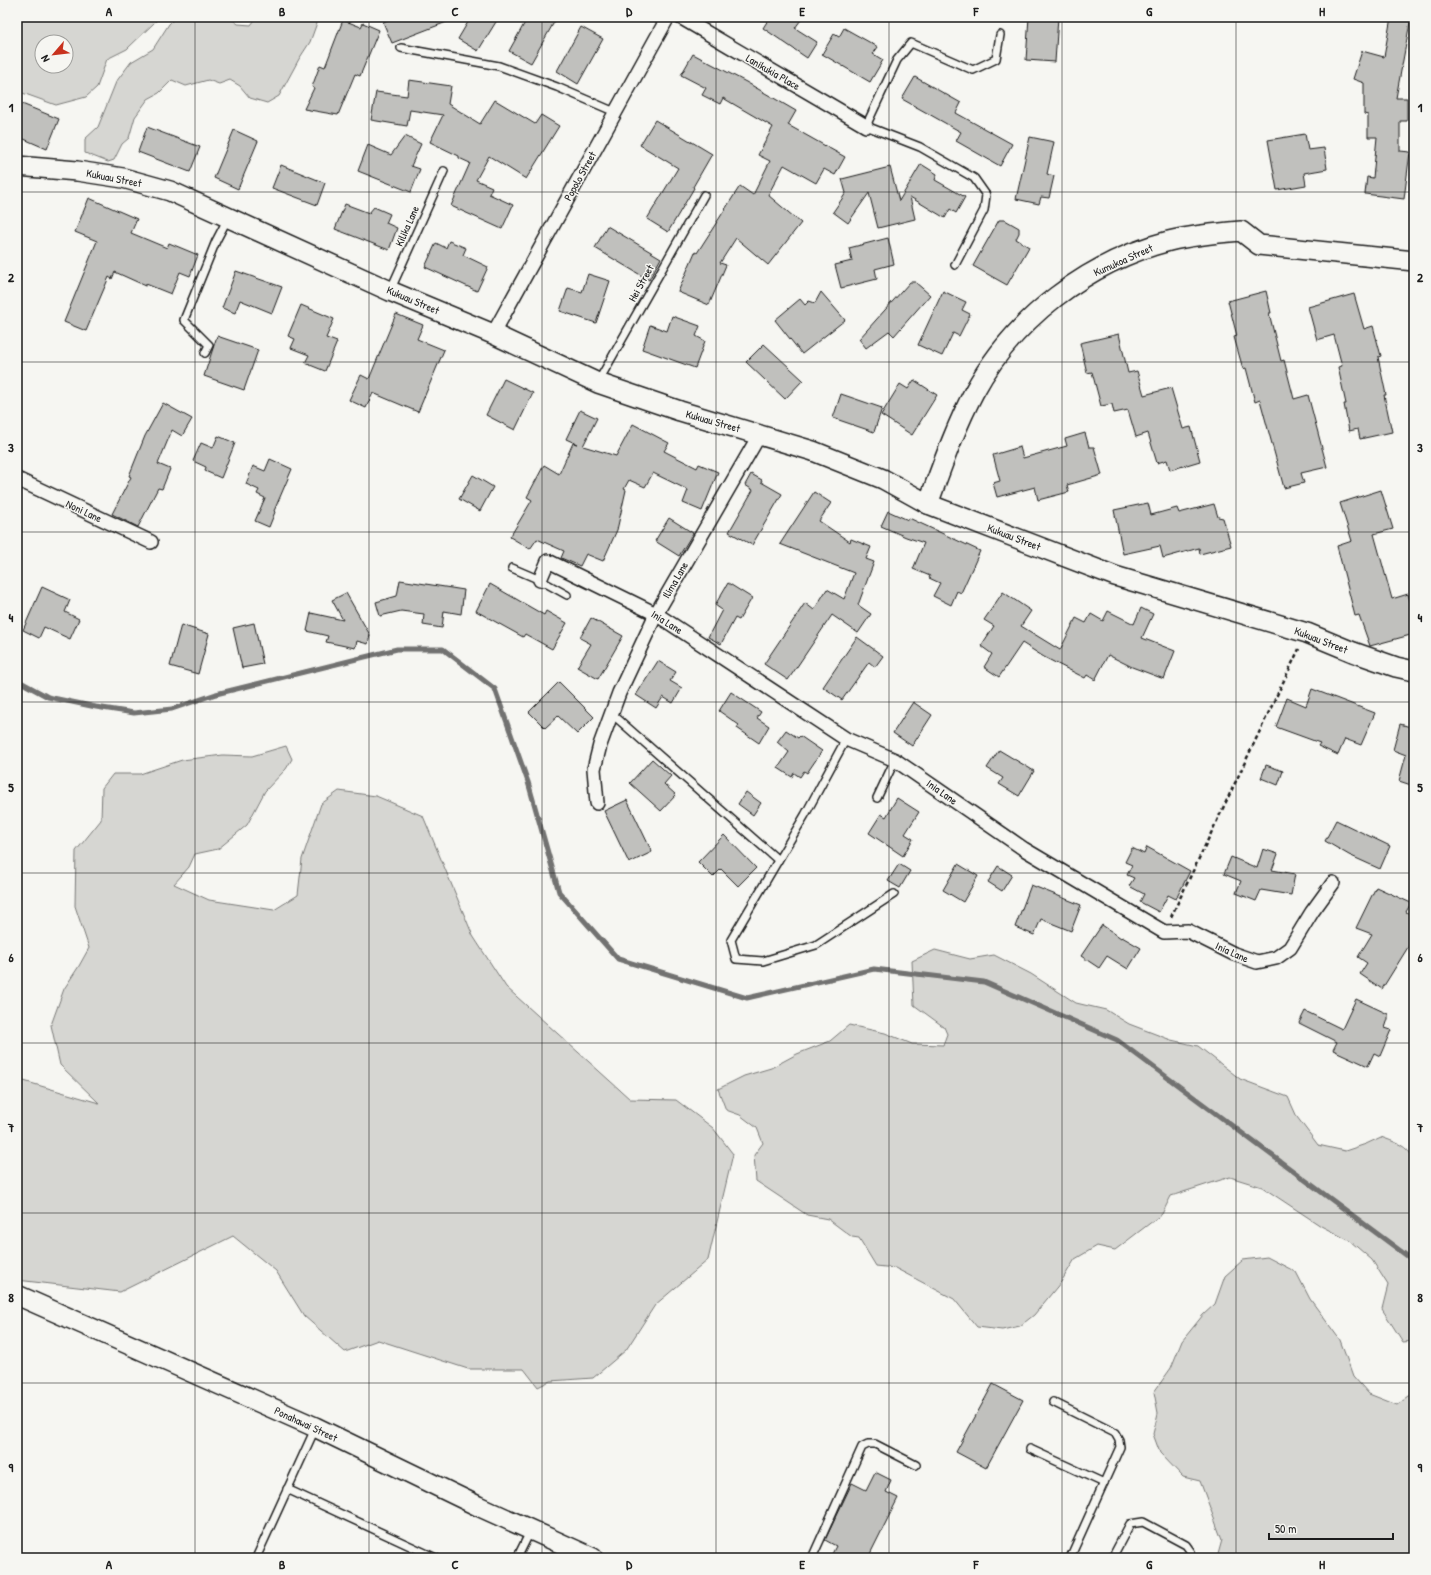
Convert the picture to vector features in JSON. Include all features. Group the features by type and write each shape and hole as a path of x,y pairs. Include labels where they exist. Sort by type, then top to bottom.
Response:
{"street":[{"name":"Popolo Street","path":"493,334 668,17"},
{"name":"Lanikukia Place","path":"680,17 866,126"},
{"name":"Kukuau Street","path":"17,166 77,171 123,178 170,191 390,291 493,334 598,382 680,411 813,451 883,479 928,504 1115,576 1307,633 1396,667 1414,671"},
{"name":"Kumukoa Street","path":"928,504 959,424 975,392 994,361 1036,313 1071,286 1102,267 1135,252 1170,241 1205,234 1241,231 1259,245 1414,260"},
{"name":"Ilima Lane","path":"596,803 594,769 600,745 619,693 656,614 760,434"},
{"name":"Noni Lane","path":"17,479 151,542"},
{"name":"Inia Lane","path":"540,580 548,561 656,614 846,739 895,760 1024,849 1164,932 1188,931 1234,954 1257,962 1276,958 1290,948 1312,912 1333,883"},
{"name":"Ponahawai Street","path":"17,1295 315,1428 593,1558"}],"lane":[{"path":"955,265 984,210 986,195 974,178 920,147 866,126 897,60 911,43 973,70 996,59 1000,35"},
{"path":"401,48 499,66 556,87 615,112"},
{"name":"Kilika Lane","path":"390,291 444,171"},
{"name":"Hei Street","path":"598,382 704,195"},
{"path":"206,353 209,345 184,320 216,241 229,218"},
{"path":"512,568 540,580 567,595"},
{"path":"611,713 778,860"},
{"path":"846,739 805,815 732,940 736,959 763,961 816,945 894,894"},
{"path":"877,798 895,760"},
{"path":"1053,1402 1115,1433 1119,1440 1120,1447 1070,1558"},
{"path":"256,1558 315,1428"},
{"path":"814,1557 862,1447 868,1444 875,1444 916,1465"},
{"path":"1030,1449 1104,1483"},
{"path":"288,1489 436,1558"},
{"path":"1112,1558 1130,1524 1143,1522 1186,1545 1193,1558"},
{"path":"517,1558 531,1530"}],"path":[{"path":"1164,932 1307,633"}],"shaded area":[{"path":"17,17 158,17 155,22 127,49 107,59 97,87 86,97 56,105 17,91"},
{"path":"176,17 229,17 238,24 251,25 257,17 322,17 318,20 310,42 279,96 267,103 250,98 240,86 230,80 219,84 208,80 186,86 172,80 159,93 148,99 135,117 129,138 122,144 114,160 108,162 85,153 85,139 98,127 116,82 131,62 153,49 169,24"},
{"path":"286,746 292,759 286,769 265,791 247,825 218,849 195,854 189,867 174,884 209,900 274,910 298,895 302,859 321,804 339,791 376,796 423,816 473,936 506,987 630,1099 676,1100 713,1128 733,1154 708,1260 655,1305 626,1350 593,1378 550,1381 538,1387 524,1369 468,1369 378,1340 345,1352 304,1316 276,1271 233,1236 120,1292 17,1280 17,1079 99,1103 60,1065 51,1025 64,989 89,948 75,906 76,851 101,820 102,788 113,774 140,774 182,760 223,755 252,756"},
{"path":"935,950 970,959 994,955 1031,974 1076,1003 1106,1010 1129,1024 1171,1040 1198,1046 1240,1079 1288,1097 1297,1117 1318,1145 1345,1151 1381,1137 1404,1147 1414,1160 1414,1341 1403,1342 1382,1309 1388,1285 1372,1260 1350,1241 1321,1226 1262,1187 1230,1177 1171,1196 1162,1214 1115,1250 1097,1246 1075,1259 1061,1282 1034,1315 1020,1326 1002,1330 977,1327 954,1299 895,1268 876,1266 859,1238 852,1237 828,1219 807,1215 756,1181 754,1155 763,1143 757,1128 740,1115 726,1110 718,1089 744,1076 771,1068 797,1054 830,1041 849,1025 885,1033 912,1044 943,1045 947,1034 944,1027 914,1005 912,961"},
{"path":"1267,1257 1296,1272 1310,1299 1340,1340 1353,1376 1369,1394 1397,1405 1409,1396 1414,1395 1414,1558 1217,1558 1222,1540 1200,1481 1183,1477 1160,1453 1153,1434 1158,1413 1154,1392 1171,1368 1182,1341 1203,1315 1215,1304 1225,1276 1243,1260"}],"building":[{"path":"395,17 457,18 392,43 383,22"},
{"path":"471,17 499,17 478,51 458,39"},
{"path":"528,17 557,17 531,63 509,51"},
{"path":"770,17 803,17 795,28 817,42 807,58 763,28"},
{"path":"1029,17 1058,17 1055,62 1026,60"},
{"path":"1391,17 1411,17 1396,98 1407,98 1407,121 1400,121 1400,151 1410,152 1404,199 1365,194 1367,177 1373,178 1377,137 1368,137 1368,115 1364,114 1364,83 1353,79 1362,51 1384,57"},
{"path":"343,20 361,27 363,23 379,30 360,76 355,74 338,115 304,109 314,88 312,87 320,65 325,67"},
{"path":"581,27 603,39 578,84 557,71"},
{"path":"844,28 878,47 873,54 883,60 870,82 822,54 834,34 839,37"},
{"path":"693,54 796,111 788,125 845,157 835,175 824,169 816,183 784,165 768,195 801,223 768,265 736,238 720,263 726,265 709,305 678,292 695,252 697,253 740,186 753,195 770,161 758,155 773,127 723,98 720,104 702,95 706,88 681,75"},
{"path":"915,77 961,103 956,113 1012,144 1000,166 956,141 961,132 902,99"},
{"path":"409,80 451,86 448,104 480,124 495,100 535,124 541,115 559,126 526,179 489,156 476,180 492,187 489,194 513,205 502,229 451,206 470,163 430,142 443,115 410,110 407,126 371,120 376,92 407,96"},
{"path":"17,102 59,119 47,149 17,136"},
{"path":"655,120 712,154 668,232 647,219 678,168 640,145"},
{"path":"147,127 200,147 190,172 138,152"},
{"path":"234,130 258,141 238,189 214,178"},
{"path":"1305,134 1308,150 1324,148 1327,169 1304,173 1306,185 1277,190 1268,140"},
{"path":"405,136 421,144 411,166 420,169 411,192 358,171 368,145 391,155"},
{"path":"1030,137 1054,142 1047,174 1054,176 1049,198 1041,197 1039,204 1016,199"},
{"path":"921,164 937,174 935,180 965,197 956,213 950,209 945,218 910,197 915,219 878,228 869,193 848,223 833,212 846,193 842,179 890,167 899,201"},
{"path":"281,165 325,183 317,205 272,188"},
{"path":"89,198 137,219 131,233 167,248 169,243 198,255 190,276 180,272 171,294 146,284 146,286 115,272 112,279 109,277 86,331 64,322 97,241 75,232"},
{"path":"345,204 369,213 374,207 390,214 386,223 397,228 389,250 335,229"},
{"path":"999,220 1005,220 1019,228 1019,233 1016,239 1029,247 1007,285 973,266"},
{"path":"607,226 661,258 649,280 595,248"},
{"path":"888,238 894,264 875,269 877,279 841,288 835,265 852,261 849,248"},
{"path":"449,241 466,248 463,255 488,267 477,291 425,267 436,243 446,248"},
{"path":"236,271 282,287 272,313 240,300 235,313 222,308"},
{"path":"588,274 610,281 596,323 560,311 568,288 582,292"},
{"path":"910,282 915,282 930,295 894,336 889,331 866,348 859,339"},
{"path":"943,291 966,302 962,310 970,314 959,336 953,333 942,356 918,345"},
{"path":"1266,291 1271,313 1269,313 1281,361 1284,360 1294,399 1308,395 1327,467 1301,473 1304,483 1284,488 1260,400 1255,402 1246,368 1243,369 1234,337 1237,336 1228,301"},
{"path":"821,292 845,320 802,354 775,320 800,299 805,305 809,301 815,303"},
{"path":"1354,294 1364,329 1373,326 1381,356 1378,357 1392,432 1360,439 1358,429 1349,431 1344,404 1346,404 1338,367 1342,366 1334,335 1317,340 1308,307"},
{"path":"301,305 334,319 326,338 337,342 325,371 305,363 309,355 291,348 295,339 288,336"},
{"path":"396,314 423,325 417,339 444,350 418,412 373,393 366,408 349,400 361,375 369,379"},
{"path":"672,316 700,326 696,336 705,341 695,368 642,349 650,325 667,331"},
{"path":"1119,334 1128,373 1137,371 1144,395 1171,388 1183,429 1191,427 1200,461 1170,470 1167,460 1157,463 1148,433 1136,437 1128,410 1114,413 1112,404 1101,406 1092,372 1087,373 1080,343"},
{"path":"217,336 258,350 244,390 204,376"},
{"path":"764,344 803,380 785,399 746,362"},
{"path":"504,379 533,393 515,430 486,415"},
{"path":"914,380 937,395 912,435 881,415 900,384 908,389"},
{"path":"841,394 882,408 874,432 833,418"},
{"path":"163,403 192,419 182,436 172,430 158,464 170,469 162,489 158,488 138,527 112,514 131,477 129,476 145,436"},
{"path":"580,410 597,418 583,446 616,456 633,424 669,443 664,451 697,468 699,464 718,472 702,511 683,503 688,490 653,473 645,487 629,480 624,489 626,490 617,530 603,561 586,554 580,566 561,558 564,551 537,539 530,549 510,537 532,500 527,497 544,465 559,474 573,443 577,444 566,439"},
{"path":"1085,433 1089,447 1094,447 1102,475 1067,485 1069,492 1038,500 1035,487 997,497 993,483 1000,481 993,455 1020,447 1023,458 1067,446 1065,439"},
{"path":"218,436 235,443 221,478 205,471 206,467 193,461 201,443 213,448"},
{"path":"270,459 292,469 274,511 275,512 269,527 255,521 265,498 257,494 259,490 246,484 253,466 265,471"},
{"path":"751,474 762,480 761,482 782,494 752,545 729,532 753,490 745,485"},
{"path":"473,475 493,487 480,511 459,499"},
{"path":"1381,490 1393,529 1374,534 1392,599 1408,594 1414,614 1414,634 1370,646 1359,615 1355,616 1337,546 1352,541 1340,503"},
{"path":"814,492 831,503 819,521 850,542 851,539 871,547 866,559 874,562 858,605 871,614 858,633 832,615 788,680 764,664 805,603 814,610 827,589 844,599 854,573 780,544"},
{"path":"1148,503 1151,515 1177,508 1179,513 1214,504 1218,517 1223,518 1231,546 1200,554 1199,548 1163,558 1160,546 1123,554 1114,510"},
{"path":"888,511 908,520 909,518 980,551 961,593 957,591 951,605 933,596 940,583 929,578 930,576 913,569 924,543 881,526"},
{"path":"669,518 693,533 679,556 655,541"},
{"path":"400,580 464,590 461,614 444,611 442,628 423,625 424,614 401,611 380,616 376,602 397,596"},
{"path":"728,583 752,598 739,620 735,618 721,644 708,637 722,610 715,605"},
{"path":"490,584 544,615 546,611 567,623 552,649 525,634 523,637 476,611"},
{"path":"42,587 70,600 65,612 79,619 70,639 44,627 39,638 23,630"},
{"path":"1003,592 1031,611 1021,626 1060,650 1076,618 1086,623 1091,614 1103,621 1108,611 1134,624 1141,608 1153,614 1142,638 1175,651 1164,679 1132,667 1108,655 1095,680 1087,675 1085,678 1044,657 1022,643 999,677 984,667 992,654 981,646 994,626 984,620"},
{"path":"346,593 370,635 368,644 357,641 355,648 326,642 328,636 307,631 311,613 343,620 332,600"},
{"path":"591,618 623,636 598,679 577,667 591,644 580,638"},
{"path":"254,623 263,664 242,668 233,628"},
{"path":"181,625 209,634 198,674 170,666"},
{"path":"857,637 883,656 875,667 869,662 842,700 823,687"},
{"path":"658,661 676,672 670,681 682,688 673,703 663,697 656,708 636,695"},
{"path":"559,682 594,717 577,734 558,716 545,728 529,712"},
{"path":"1312,689 1375,713 1361,745 1345,739 1338,755 1318,746 1320,743 1276,727 1287,698 1306,706"},
{"path":"731,692 761,712 757,718 769,726 759,743 737,728 739,725 719,711"},
{"path":"913,702 932,715 912,746 893,733"},
{"path":"1400,724 1414,728 1414,786 1399,781 1406,755 1393,750"},
{"path":"786,730 798,738 800,736 822,751 807,773 804,771 800,777 794,773 792,777 778,768 789,752 777,742"},
{"path":"999,750 1034,771 1019,796 999,784 1003,778 987,768"},
{"path":"652,759 671,776 664,784 676,795 661,811 630,783"},
{"path":"1266,765 1283,771 1278,785 1261,778"},
{"path":"746,792 761,803 753,815 738,804"},
{"path":"897,798 919,812 905,834 913,839 903,856 869,833 881,814 886,817"},
{"path":"627,800 652,852 629,863 604,811"},
{"path":"1336,820 1390,846 1380,869 1349,855 1325,841"},
{"path":"724,835 756,868 738,886 721,869 713,877 698,862"},
{"path":"1147,847 1190,871 1176,899 1168,895 1159,912 1140,902 1144,894 1129,886 1134,878 1127,875 1132,865 1125,862 1132,848 1144,854"},
{"path":"1263,849 1278,854 1272,870 1295,874 1291,895 1261,890 1256,901 1236,893 1241,881 1224,874 1231,857 1257,868"},
{"path":"899,864 910,871 900,888 888,881"},
{"path":"958,864 978,876 963,902 943,890"},
{"path":"998,866 1012,875 1002,891 988,882"},
{"path":"1031,885 1081,905 1071,931 1041,919 1034,935 1015,927"},
{"path":"1376,887 1411,903 1406,912 1414,916 1414,946 1410,944 1382,989 1360,974 1367,963 1358,957 1372,934 1356,928"},
{"path":"1102,925 1121,938 1122,937 1141,948 1128,969 1107,956 1099,968 1081,956"},
{"path":"1356,999 1388,1014 1385,1028 1391,1030 1380,1056 1374,1053 1368,1066 1333,1050 1337,1042 1299,1023 1305,1011 1342,1029"},
{"path":"993,1384 1023,1400 986,1468 956,1452"},
{"path":"875,1472 891,1480 886,1492 898,1498 868,1558 830,1558 836,1546 825,1540 852,1483 866,1490"}],"waterway":[{"path":"17,680 48,697 134,713 172,709 216,694 397,649 443,649 495,689 528,782 559,892 618,959 747,998 874,969 984,982 1117,1040 1414,1261"}]}
